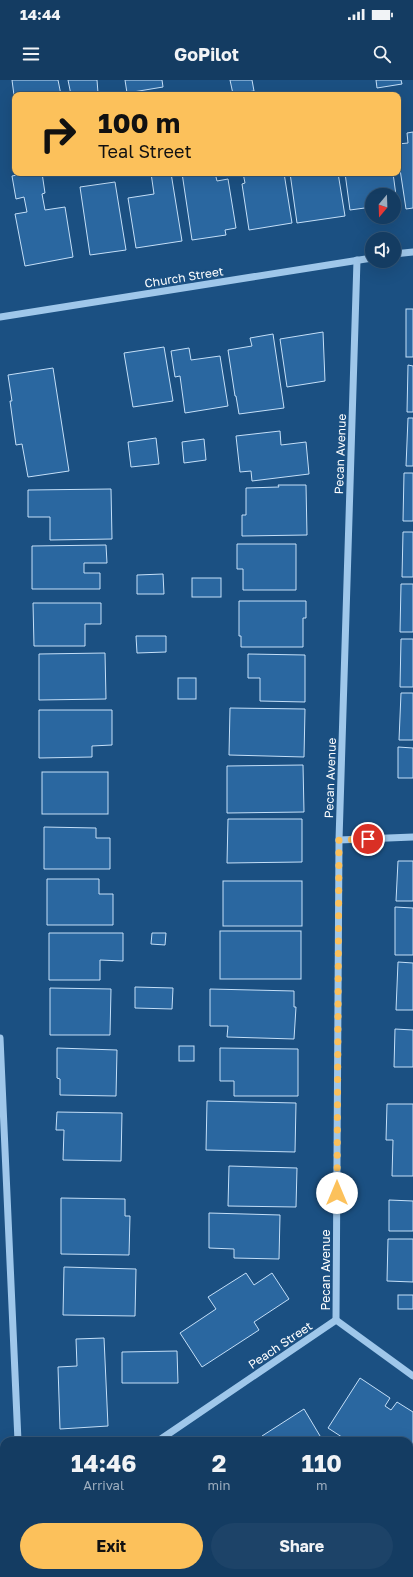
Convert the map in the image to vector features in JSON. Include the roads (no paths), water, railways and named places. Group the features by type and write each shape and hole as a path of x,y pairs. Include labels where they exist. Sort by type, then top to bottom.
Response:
{"street":[{"path":"401,253 413,252"},
{"name":"Church Street","path":"0,317 365,259"},
{"name":"Pecan Avenue","path":"336,1320 339,840 357,260"},
{"path":"339,840 413,837"},
{"path":"0,1038 18,1437"},
{"path":"336,1320 413,1376"},
{"name":"Peach Street","path":"164,1437 336,1320"}]}
